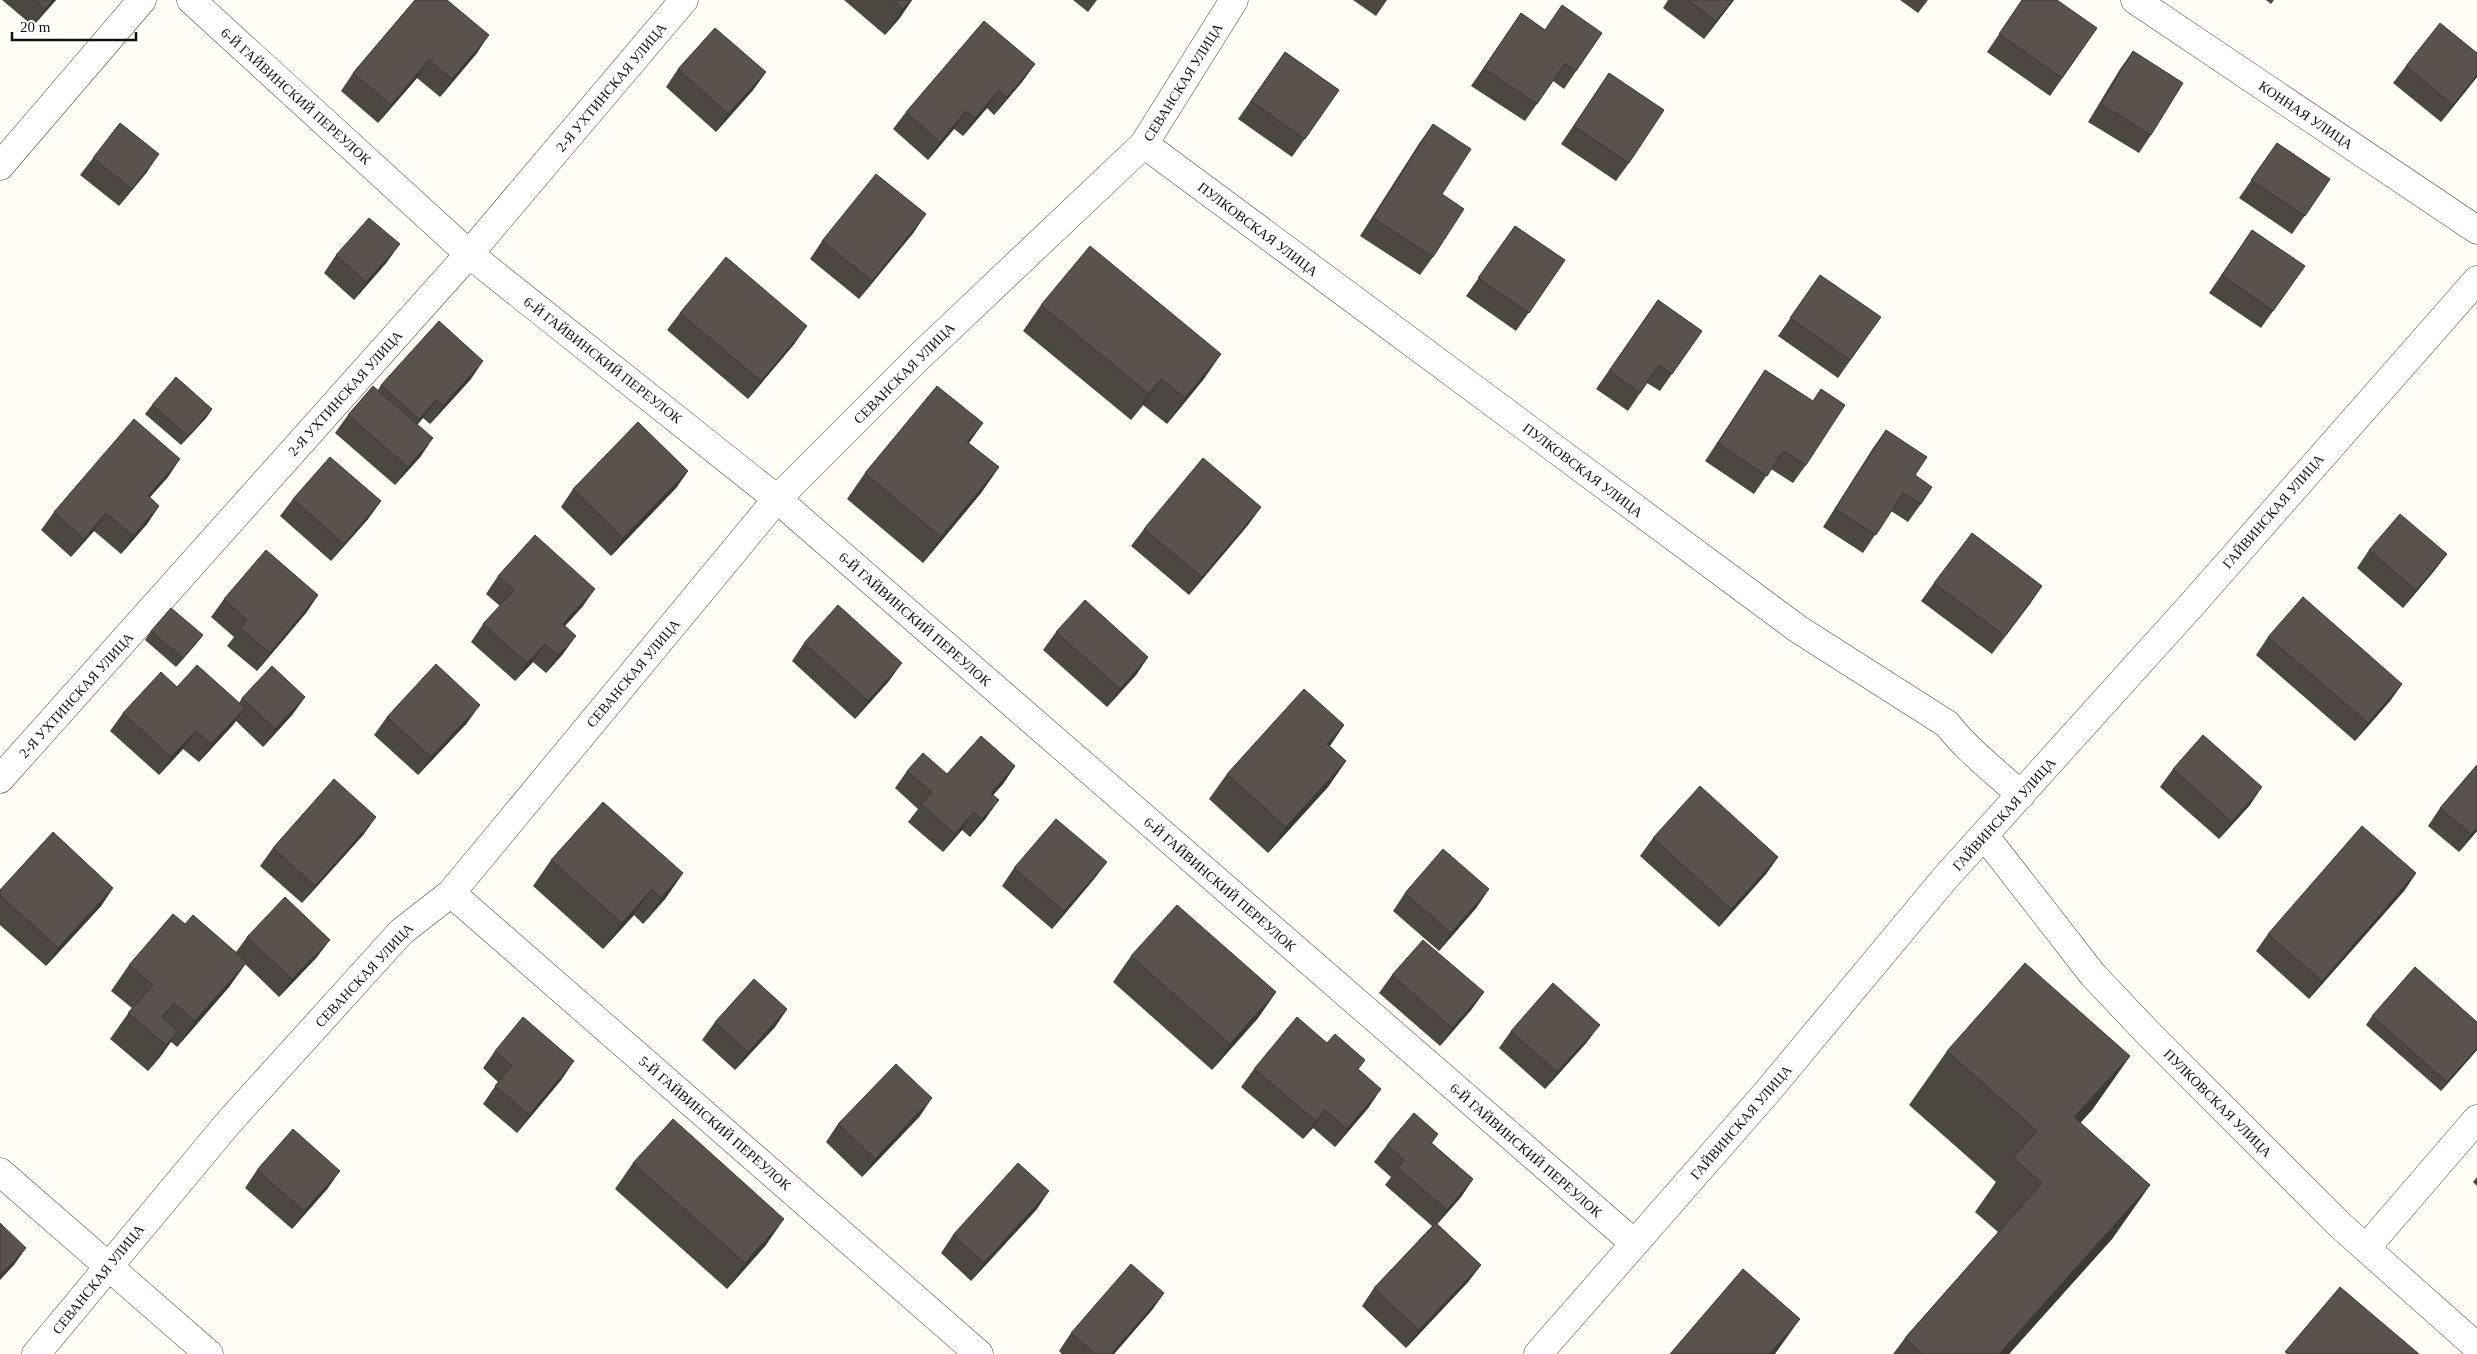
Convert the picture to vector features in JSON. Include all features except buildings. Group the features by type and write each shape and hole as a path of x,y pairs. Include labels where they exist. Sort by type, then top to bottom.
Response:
{"street":[{"path":"0,166 142,0"},
{"name":"6-Й ГАЙВИНСКИЙ ПЕРЕУЛОК","path":"191,0 469,254 777,499 1634,1243"},
{"name":"2-Я УХТИНСКАЯ УЛИЦА","path":"0,779 469,254 684,0"},
{"name":"СЕВАНСКАЯ УЛИЦА","path":"36,1354 228,1122 401,932 451,893 777,499 918,358 1144,144 1234,0"},
{"name":"КОННАЯ УЛИЦА","path":"2135,0 2477,230"},
{"name":"ПУЛКОВСКАЯ УЛИЦА","path":"1144,144 1798,629 1947,724 1962,742 1986,761 2021,796"},
{"name":"ГАЙВИНСКАЯ УЛИЦА","path":"1538,1354 1768,1091 1946,876 2021,796 2477,280"},
{"name":"ПУЛКОВСКАЯ УЛИЦА","path":"1984,835 2093,975 2154,1040 2366,1248 2477,1347"},
{"name":"5-Й ГАЙВИНСКИЙ ПЕРЕУЛОК","path":"451,893 979,1354"},
{"path":"2366,1248 2477,1119"},
{"path":"0,1172 209,1354"}]}
